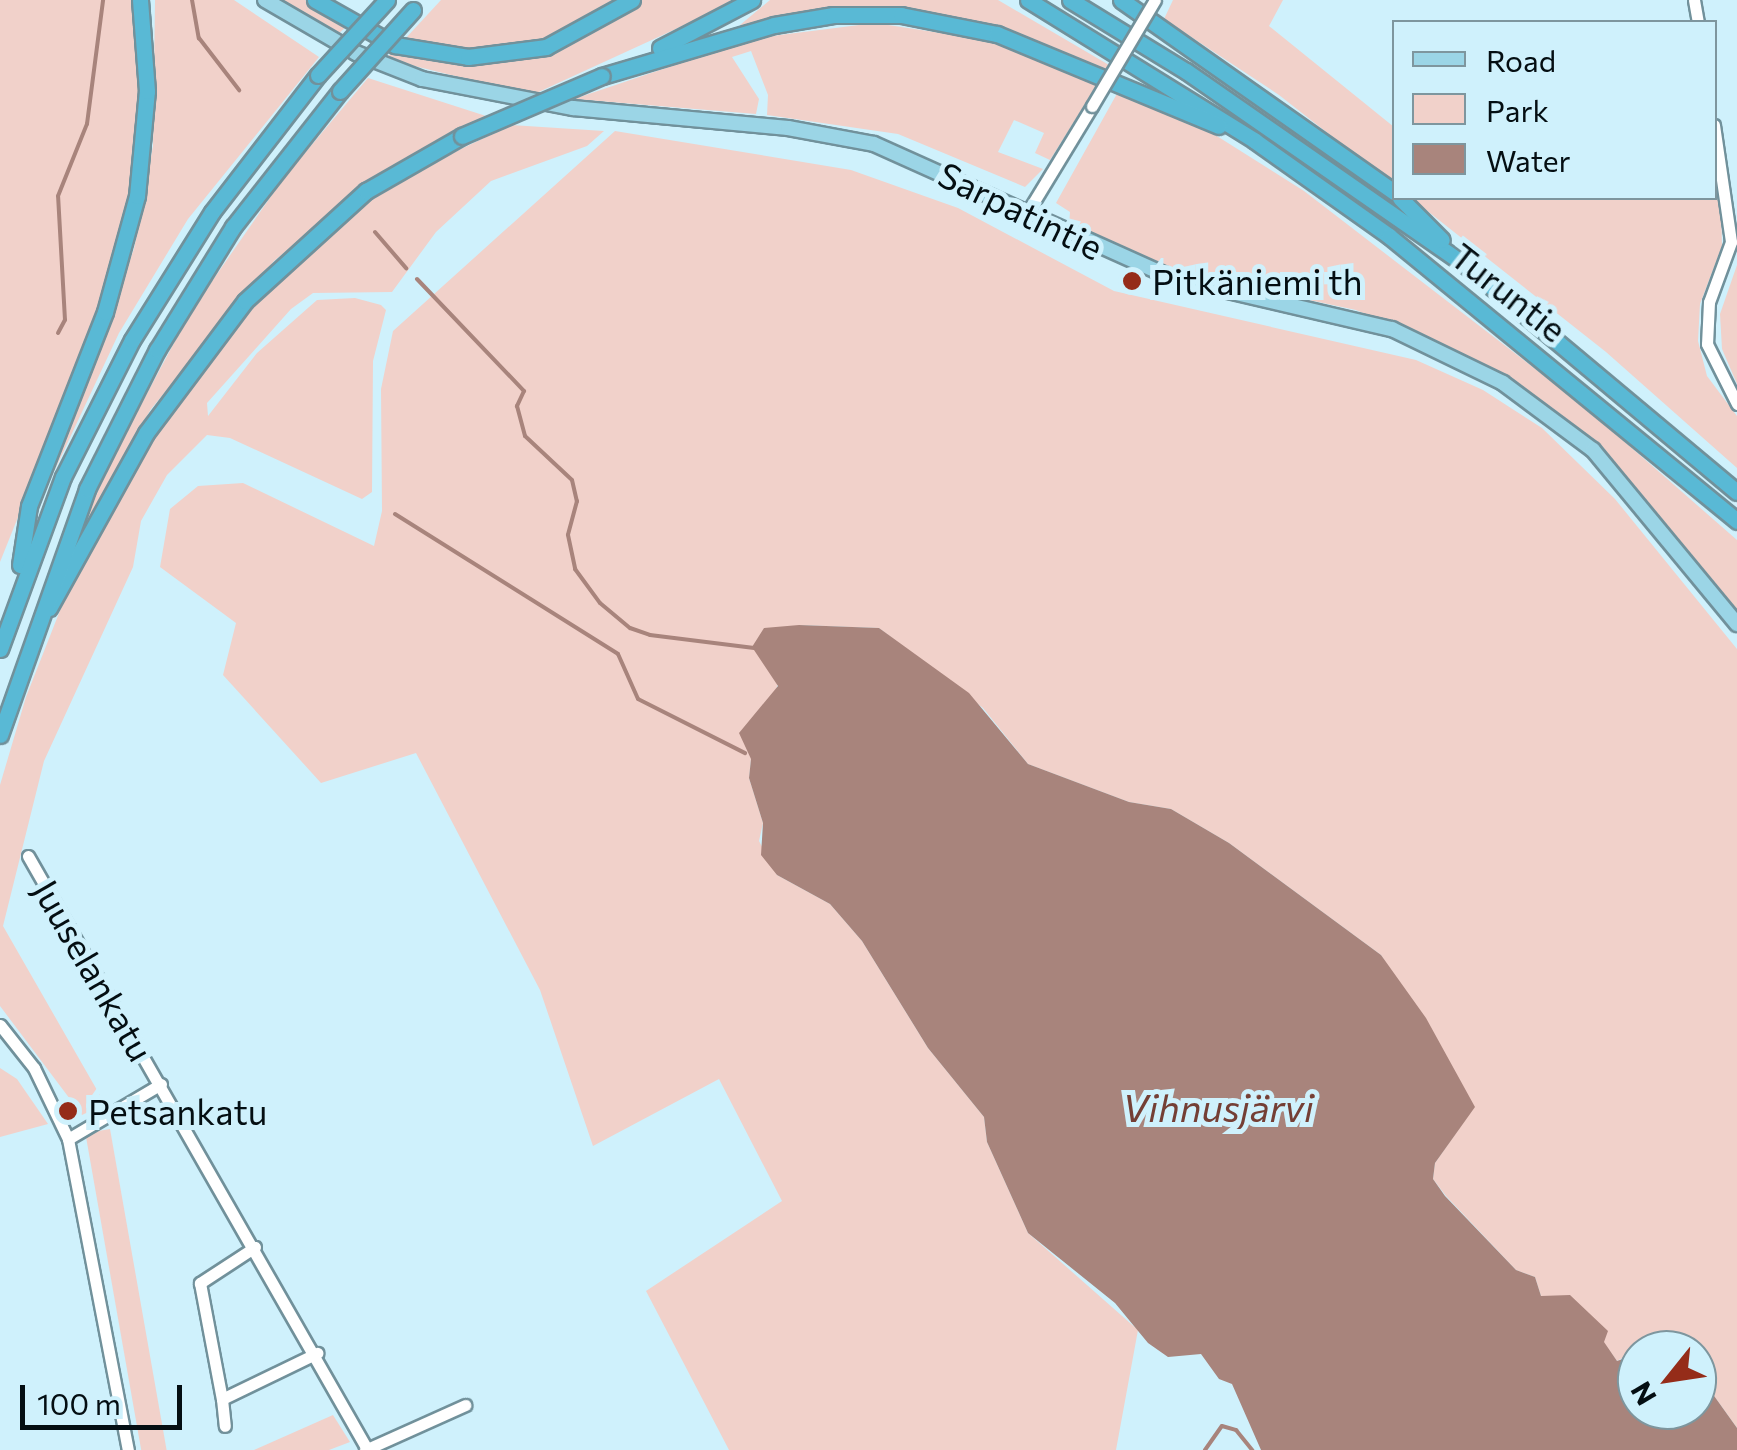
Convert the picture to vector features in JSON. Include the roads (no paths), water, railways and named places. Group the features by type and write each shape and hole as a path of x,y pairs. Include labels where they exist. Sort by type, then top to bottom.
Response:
{"highway":[{"path":"315,0 395,45 468,57 546,47 632,0"},
{"path":"0,649 63,477 132,340 212,212 318,75 387,0"},
{"path":"28,646 146,433 245,301 366,191 462,136 602,76 752,0"},
{"name":"Turuntie","path":"1028,0 1254,141 1526,342 1737,521"},
{"name":"Turuntie","path":"1070,0 1186,71 1469,268 1737,492"},
{"path":"1126,2 1392,191"},
{"path":"14,604 29,506 105,312 137,196 146,64 145,3"},
{"path":"0,735 28,646 88,489 157,350 233,227 340,91 418,5"},
{"path":"602,76 774,25 834,15 901,15 997,34 1254,141"},
{"path":"1402,200 1469,268"}],"main road":[{"name":"Sarpatintie","path":"266,0 356,53 422,79 573,108 832,135 916,159 1114,256 1200,288 1392,329 1503,383 1593,450 1737,624"}],"street":[{"path":"1027,213 1155,0"},
{"path":"1717,141 1732,222 1728,254 1710,302 1708,344 1737,404"},
{"name":"Juuselankatu","path":"28,856 317,1353 366,1450"},
{"path":"0,1025 34,1068 68,1140 128,1450"},
{"path":"68,1140 161,1084"},
{"path":"226,1426 200,1284 254,1247"},
{"path":"222,1398 317,1353"},
{"path":"366,1450 466,1406"}],"water":[{"name":"Vihnusjärvi","path":"764,628 879,628 969,693 1028,764 1129,802 1171,809 1229,843 1381,955 1426,1018 1475,1107 1435,1163 1433,1179 1445,1196 1516,1270 1535,1277 1541,1296 1570,1295 1608,1331 1604,1342 1617,1361 1617,1430 1717,1430 1717,1400 1737,1428 1737,1450 1261,1450 1232,1384 1219,1379 1201,1354 1168,1357 1148,1343 1115,1303 1028,1233 987,1142 984,1117 928,1048 862,941 830,904 777,875 761,855 763,823 749,778 751,759 739,733 778,686 752,647"}],"waterway":[{"path":"58,333 65,320 58,196 87,124 103,0"},
{"path":"192,0 199,38 239,90"},
{"path":"375,232 406,268"},
{"path":"417,279 524,391 517,406 525,436 572,480 577,501 568,535 575,569 600,603 630,628 650,635 754,648"},
{"path":"395,514 618,654 638,699 745,753"},
{"path":"1205,1450 1222,1426 1236,1430 1252,1450"}],"place":[{"name":"Pitkäniemi th","path":"1132,281"},
{"name":"Petsankatu","path":"68,1111"}]}
